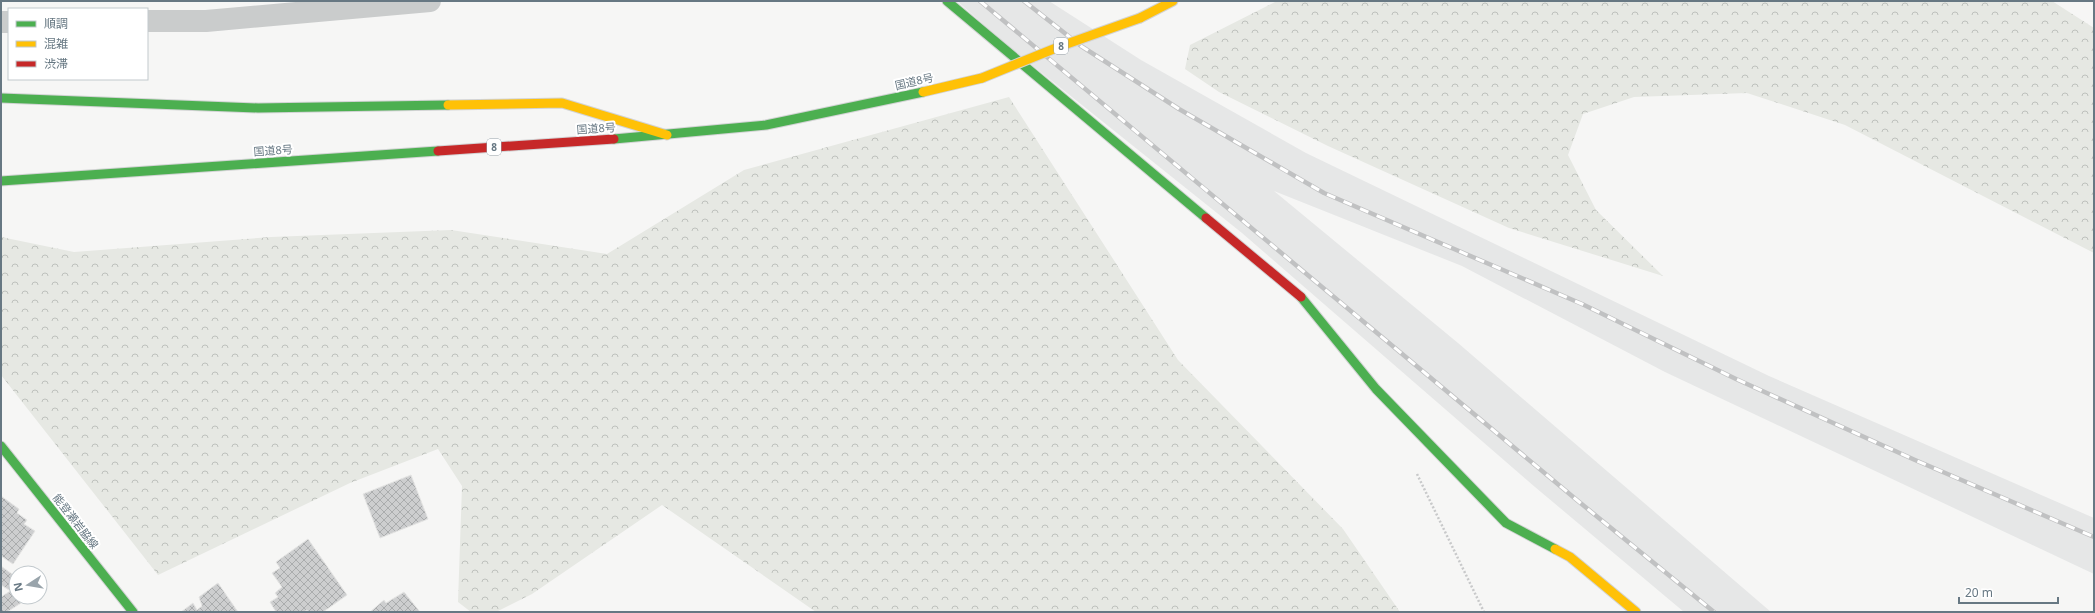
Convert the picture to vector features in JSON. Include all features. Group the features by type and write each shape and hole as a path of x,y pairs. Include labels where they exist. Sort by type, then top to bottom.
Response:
{"main road":[{"path":"948,1 1306,301 1376,389 1506,523 1570,557 1636,612"},
{"name":"国道8号","path":"1,181 669,135 766,125 848,109 982,78 1061,46 1140,18 1173,1"},
{"path":"1,98 258,108 562,103 669,135"},
{"name":"能登瀬岩脇線","path":"1,446 133,612"}],"street":[{"path":"148,21 206,21 430,1"}],"path":[{"path":"1414,468 1484,612"}],"shaded area":[{"path":"957,1 1049,1 1141,60 1306,153 1769,376 2094,518 2094,574 1665,372 1462,266 1274,191 1458,343 1771,612 1684,612 1535,487 1242,233 1007,45"}],"green space":[{"path":"1277,1 2052,1 2094,28 2094,253 1845,125 1747,93 1634,97 1583,114 1568,155 1596,210 1663,276 1509,228 1328,146 1219,92 1185,69 1190,45"},
{"path":"1009,97 1178,360 1343,529 1400,612 816,612 662,505 532,594 496,612 471,612 458,602 462,486 438,449 350,483 158,575 1,375 1,237 74,252 271,237 451,230 607,254 744,170"}],"building":[{"path":"411,475 428,519 380,538 363,494"},
{"path":"1,496 19,509 17,513 27,520 24,524 35,531 13,564 1,556"},
{"path":"308,539 347,595 323,612 308,612 307,610 304,612 276,612 270,602 278,597 275,593 282,587 272,573 280,568 276,562"},
{"path":"1,566 8,571 8,589 1,585"},
{"path":"218,583 238,612 181,612 193,603 197,610 202,606 199,597"},
{"path":"8,592 8,605 18,605 7,612 1,612 1,597"},
{"path":"404,592 420,612 370,612 384,600 386,603"}],"railway":[{"path":"980,1 1578,501 1714,612"},
{"path":"1024,1 1081,46 1179,109 1324,193 1582,304 1736,379 1915,460 2094,537"}],"traffic: fast":[{"path":"947,1 1206,218"},
{"path":"614,139 766,125 923,92"},
{"path":"1,98 258,108 448,105"},
{"path":"1,181 438,151"},
{"path":"1301,297 1376,389 1506,523 1555,549"},
{"path":"1,446 133,612"}],"traffic: slow":[{"path":"1140,18 1173,1"},
{"path":"982,78 1061,46 1140,18"},
{"path":"923,92 982,78"},
{"path":"448,105 562,103 667,135"},
{"path":"1555,549 1570,557 1636,612"}],"traffic: jam":[{"path":"438,151 614,139"},
{"path":"1206,218 1301,297"}]}
